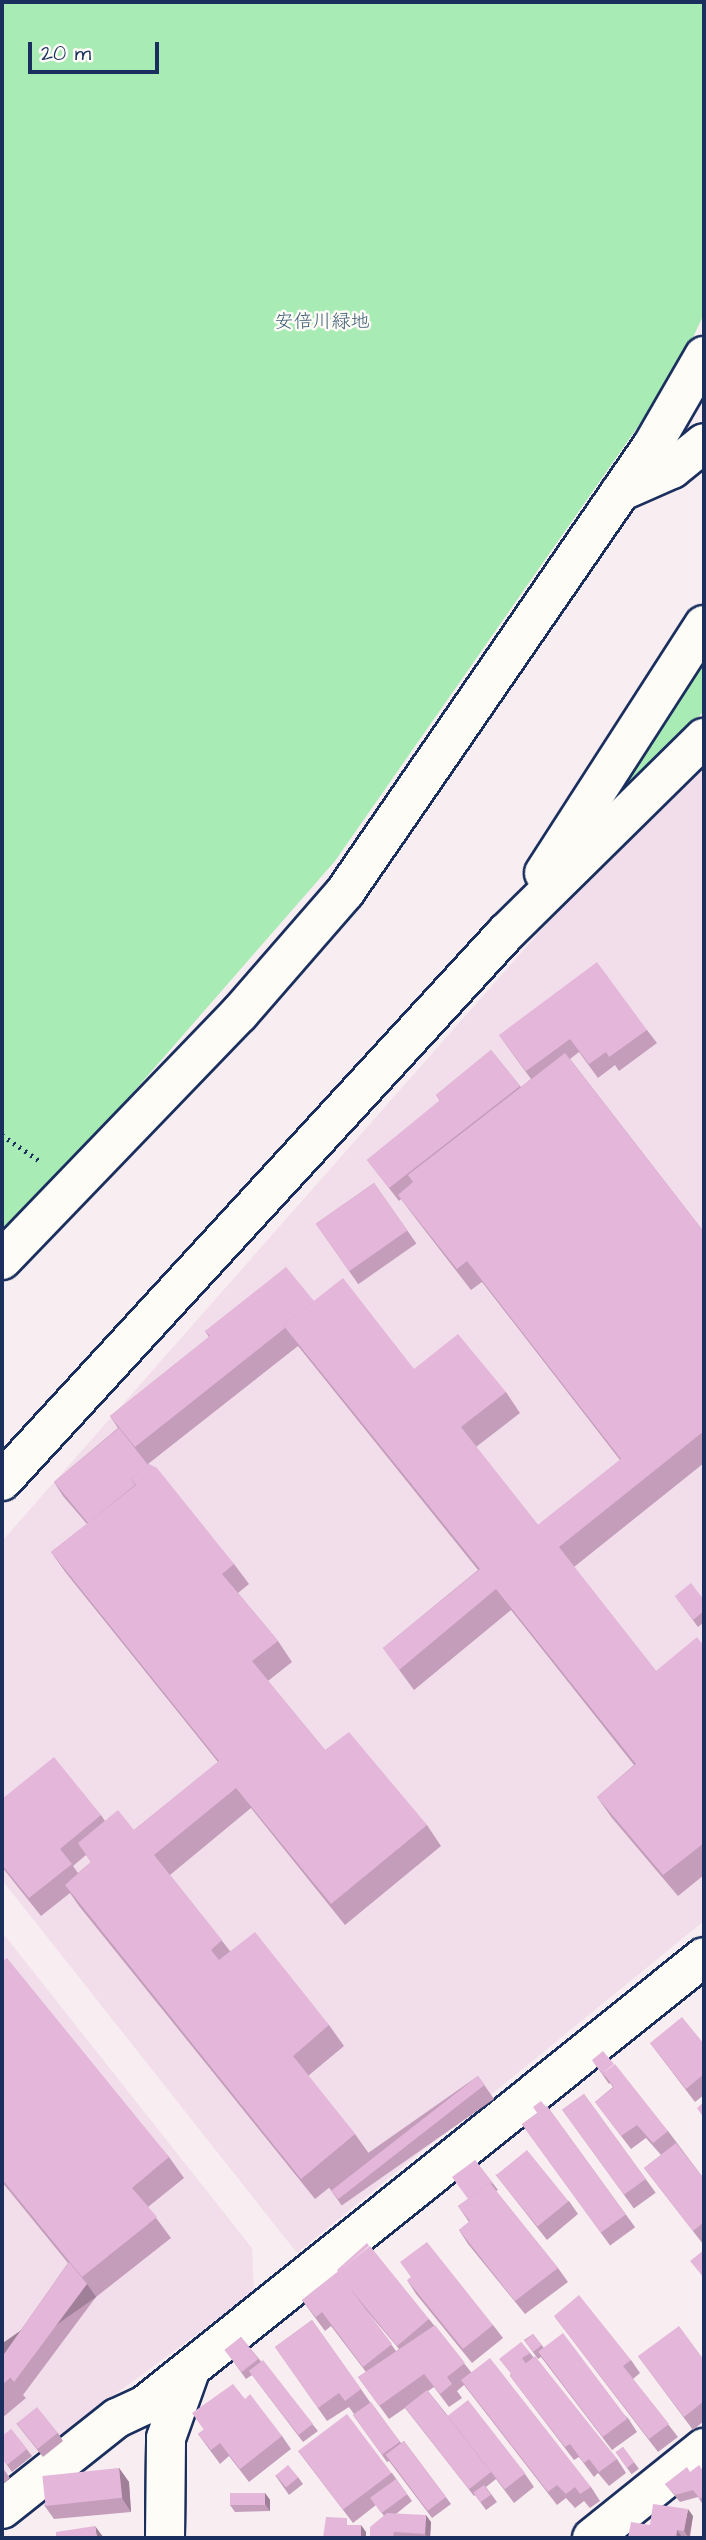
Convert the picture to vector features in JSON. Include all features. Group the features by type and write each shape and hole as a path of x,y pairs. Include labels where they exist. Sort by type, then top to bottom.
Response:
{"street":[{"path":"2,1260 239,1014 345,892 620,492 704,356"},
{"path":"620,492 672,469 704,443"},
{"path":"506,933 704,625"},
{"path":"2,1480 506,933 704,738"},
{"path":"2,2509 117,2418 145,2405 704,1956"},
{"path":"165,2538 166,2438 192,2366"},
{"path":"592,2538 704,2448"}],"shaded area":[{"path":"704,765 704,1921 297,2253 2,1880 2,1541 549,921"},
{"path":"2,1932 252,2248 254,2292 2,2478"}],"green space":[{"name":"安倍川緑地","path":"2,2 704,2 704,314 678,369 335,861 40,1199 2,1234"},
{"path":"704,650 704,711 573,849"}],"building":[{"path":"597,962 647,1030 609,1057 606,1052 589,1064 570,1039 526,1071 499,1035"},
{"path":"491,1050 520,1086 389,1188 367,1160 440,1100 436,1095"},
{"path":"565,1053 704,1232 704,1431 559,1547 656,1671 697,1637 704,1646 704,1843 663,1875 597,1797 636,1764 496,1589 399,1670 383,1648 480,1569 283,1325 343,1278 414,1369 458,1334 506,1392 461,1427 538,1525 621,1459 467,1261 457,1269 398,1195 413,1182 408,1175"},
{"path":"374,1183 407,1231 349,1271 316,1224"},
{"path":"286,1267 314,1301 283,1325 285,1328 135,1447 110,1416 210,1336 205,1331"},
{"path":"119,1428 148,1465 131,1479 135,1485 88,1523 54,1482"},
{"path":"149,1464 157,1468 234,1564 222,1574 278,1641 252,1661 325,1750 349,1732 427,1825 331,1904 236,1788 154,1855 222,1940 211,1950 219,1960 255,1932 329,2025 293,2056 355,2134 301,2179 65,1885 91,1862 78,1843 118,1810 134,1830 219,1761 51,1552 136,1485 131,1479"},
{"path":"691,1583 704,1600 704,1611 693,1620 675,1596"},
{"path":"54,1757 101,1815 60,1849 72,1864 29,1898 2,1865 2,1799"},
{"path":"7,1958 169,2157 132,2188 157,2217 82,2277 2,2179 2,1962"},
{"path":"682,2017 704,2044 704,2074 686,2089 650,2043"},
{"path":"603,2051 614,2064 603,2073 605,2076 592,2060"},
{"path":"615,2064 668,2131 653,2143 637,2125 621,2136 595,2102 614,2087 603,2073"},
{"path":"478,2076 485,2085 338,2199 331,2191"},
{"path":"584,2094 646,2179 624,2195 562,2110"},
{"path":"541,2101 546,2107 538,2114 533,2107"},
{"path":"704,2102 704,2118 697,2108"},
{"path":"547,2106 626,2214 601,2233 522,2124"},
{"path":"676,2143 704,2179 704,2222 693,2231 644,2168"},
{"path":"527,2150 569,2201 537,2226 496,2175"},
{"path":"475,2160 493,2183 468,2199 452,2177"},
{"path":"490,2183 558,2268 515,2301 459,2230 470,2221 458,2206"},
{"path":"427,2242 493,2325 463,2349 407,2280 411,2277 400,2262"},
{"path":"367,2243 369,2246 338,2272 337,2270"},
{"path":"370,2246 429,2319 397,2346 349,2287 392,2344 363,2367 322,2312 316,2317 302,2300"},
{"path":"704,2250 704,2278 690,2261"},
{"path":"69,2262 87,2284 14,2382 2,2366 2,2357"},
{"path":"579,2295 631,2360 623,2366 669,2424 649,2439 554,2316"},
{"path":"312,2320 361,2389 345,2401 339,2393 318,2408 275,2347"},
{"path":"435,2325 465,2363 447,2377 452,2384 440,2394 424,2374 379,2406 358,2377"},
{"path":"679,2326 704,2360 704,2401 684,2417 638,2356"},
{"path":"563,2333 627,2418 603,2437 538,2352"},
{"path":"533,2334 542,2345 533,2352 524,2341"},
{"path":"241,2337 258,2359 242,2372 224,2350"},
{"path":"521,2342 530,2353 522,2358 526,2364 512,2375 499,2359"},
{"path":"535,2356 617,2459 599,2472 589,2459 584,2463 570,2444 565,2447 510,2376"},
{"path":"490,2358 591,2487 580,2494 575,2487 566,2494 557,2485 548,2492 461,2380"},
{"path":"263,2360 313,2424 299,2435 249,2371"},
{"path":"2,2366 11,2377 2,2385"},
{"path":"233,2384 245,2399 250,2394 282,2436 240,2469 220,2443 211,2450 198,2434 204,2430 192,2413"},
{"path":"427,2390 491,2472 469,2489 405,2407"},
{"path":"468,2400 525,2473 505,2489 448,2416"},
{"path":"371,2402 400,2442 382,2455 353,2415"},
{"path":"37,2407 58,2433 38,2449 17,2423"},
{"path":"347,2414 392,2473 343,2510 298,2451"},
{"path":"11,2429 27,2449 7,2465 2,2458 2,2436"},
{"path":"404,2441 446,2497 428,2511 386,2455"},
{"path":"623,2447 634,2462 627,2468 616,2452"},
{"path":"288,2465 298,2477 286,2488 276,2475"},
{"path":"699,2465 704,2472 704,2496 700,2499 693,2490 675,2495 665,2484 687,2467 690,2472"},
{"path":"119,2468 122,2498 46,2506 42,2476"},
{"path":"396,2479 407,2494 381,2513 370,2498"},
{"path":"484,2485 491,2495 480,2502 473,2492"},
{"path":"230,2493 265,2493 265,2505 230,2505"},
{"path":"653,2504 688,2509 684,2531 677,2530 676,2538 628,2538 631,2522 650,2525"},
{"path":"387,2513 426,2515 425,2534 394,2532 393,2538 370,2538 370,2527"},
{"path":"326,2517 347,2518 347,2525 361,2525 361,2538 323,2538"},
{"path":"95,2526 97,2538 56,2538 56,2532"}]}
